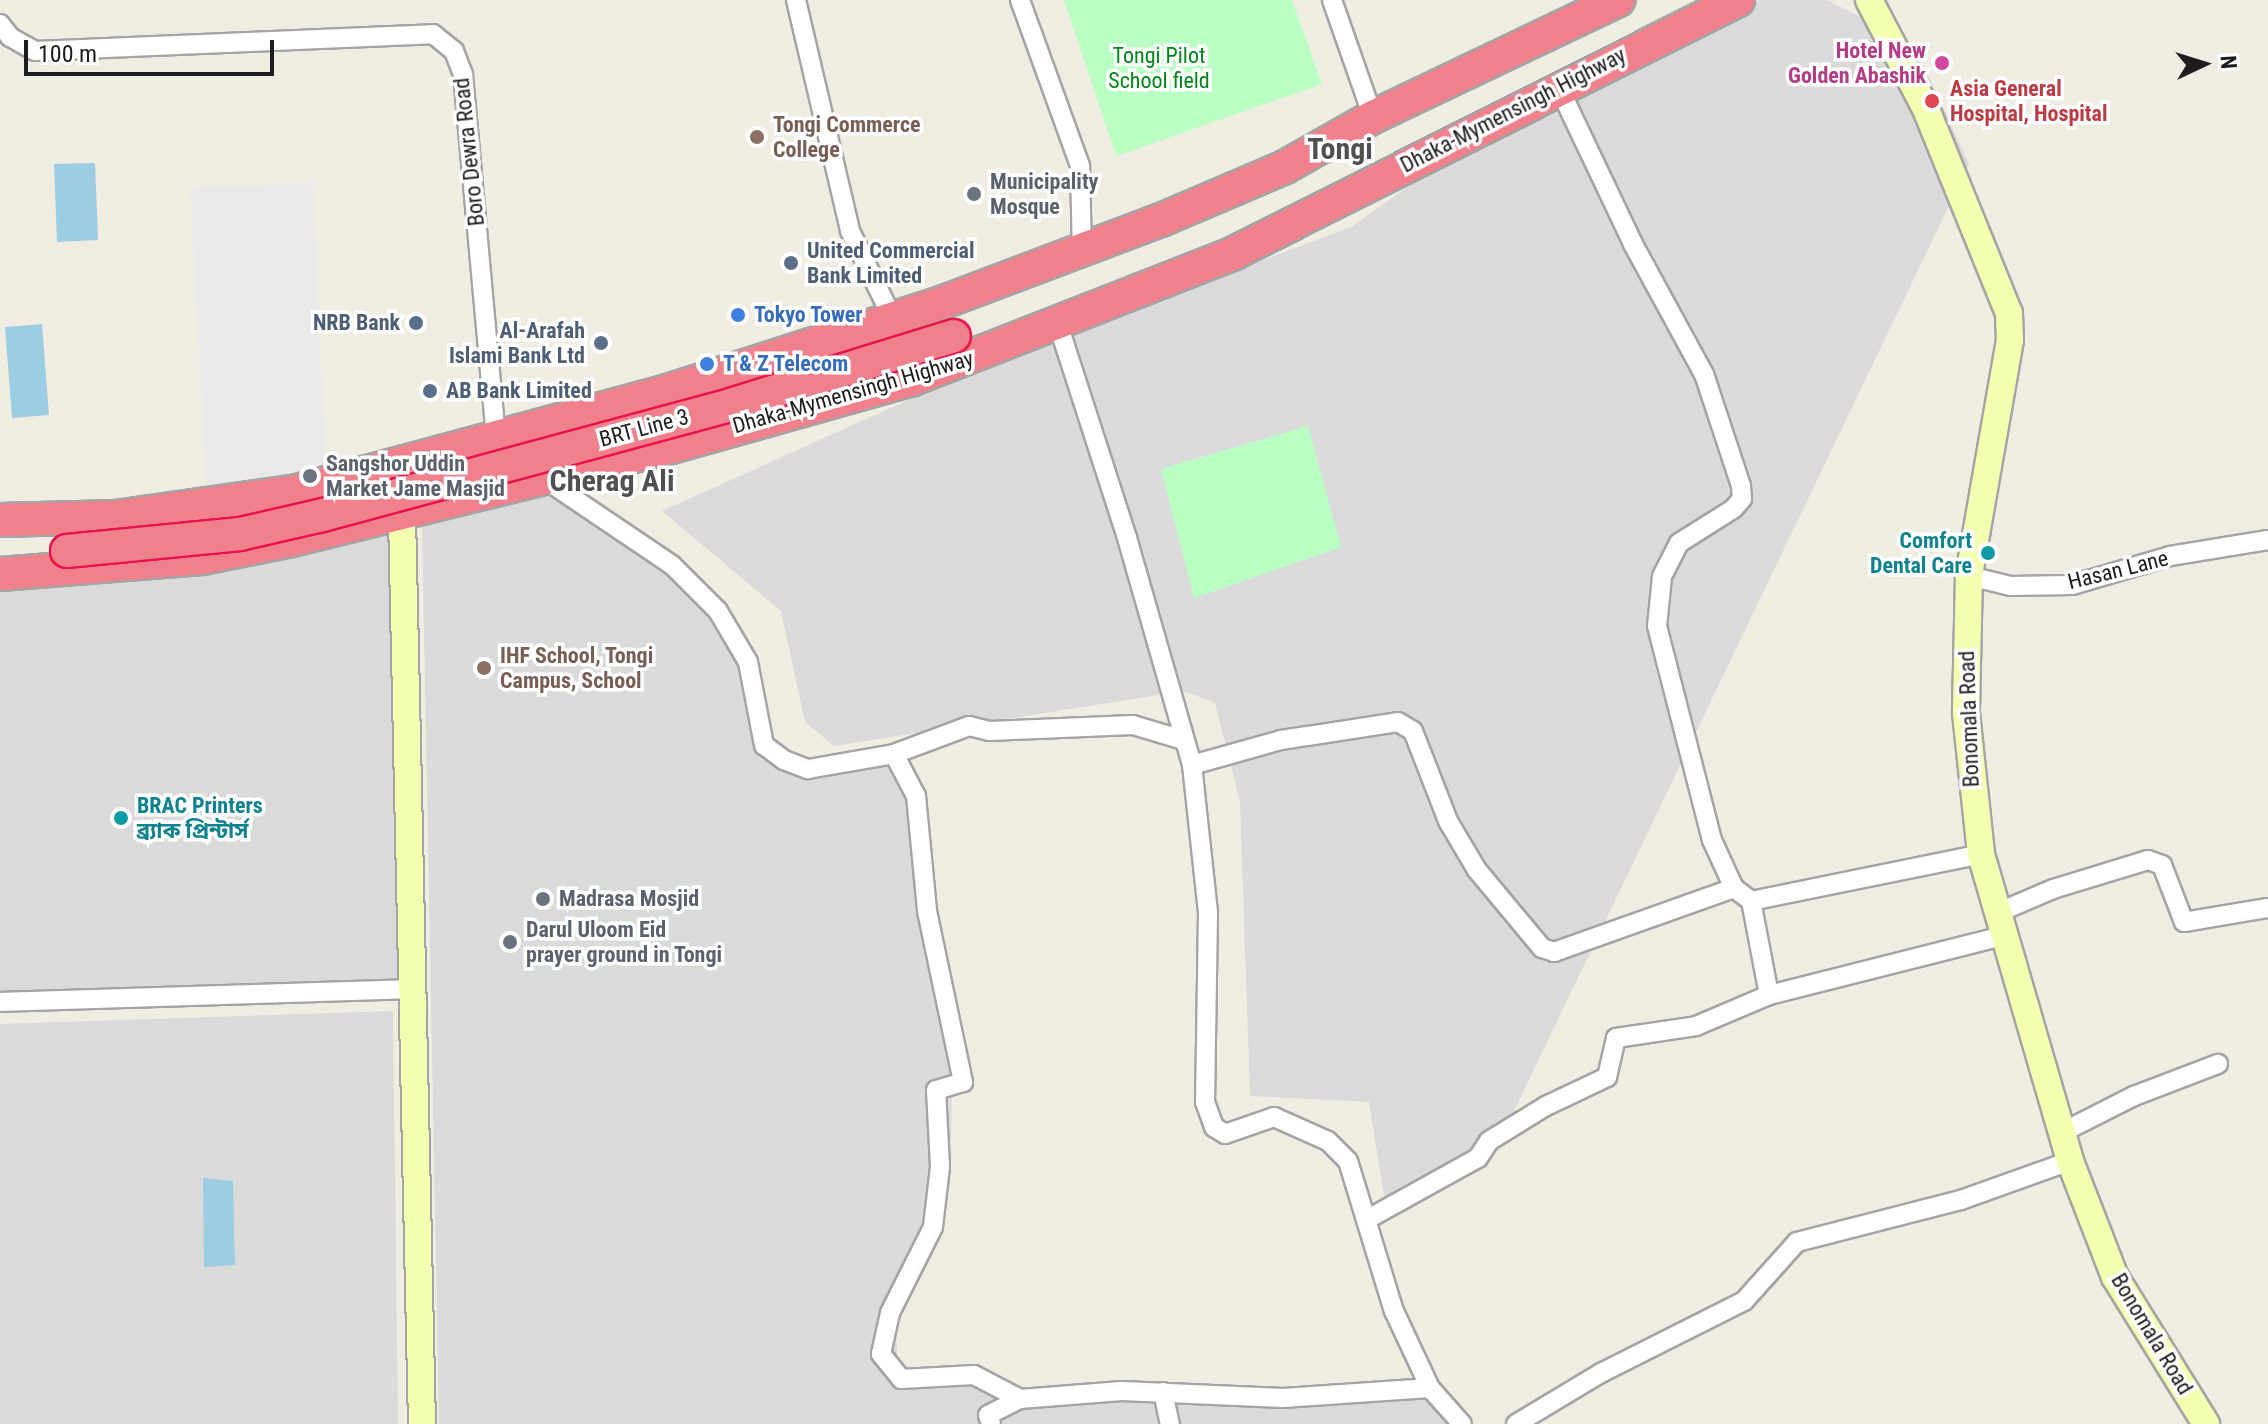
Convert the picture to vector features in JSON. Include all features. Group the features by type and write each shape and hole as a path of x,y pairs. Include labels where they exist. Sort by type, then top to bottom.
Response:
{"highway":[{"path":"0,520 115,517 297,491 667,391 1082,252 1285,167 1373,117 1618,0"},
{"name":"Dhaka-Mymensingh Highway","path":"0,574 202,558 402,516 913,379 1234,253 1738,0"},
{"name":"BRT Line 3","path":"0,552 148,546 240,534 648,428 954,336"}],"street":[{"path":"796,0 850,231 892,317"},
{"path":"1020,0 1080,166 1082,252"},
{"path":"1332,0 1373,117"},
{"name":"Bonomala Road","path":"1869,0 1926,109 2009,313 2010,340 1969,576 1966,713 1981,854 2061,1133 2115,1277 2206,1424"},
{"name":"Boro Dewra Road","path":"0,24 10,37 35,51 433,34 454,51 463,75 496,436"},
{"path":"1560,90 1633,244 1704,374 1741,486 1742,499 1733,509 1679,543 1662,577 1657,626 1712,840 1734,888 1751,901 1769,995"},
{"path":"1058,324 1127,538 1192,765 1208,913 1205,1102 1214,1127 1225,1134 1274,1117 1328,1141 1348,1161 1394,1311 1430,1388 1462,1424"},
{"path":"542,477 672,565 718,611 748,662 764,745 808,769 894,754 969,726 989,731 1133,725 1183,740"},
{"path":"402,516 422,1424"},
{"name":"Hasan Lane","path":"1969,576 2011,586 2072,585 2170,556 2268,540"},
{"path":"1192,765 1281,740 1398,722 1413,731 1448,821 1477,870 1542,948 1554,952 1734,888"},
{"path":"894,754 916,796 929,891 927,911 963,1082 936,1090 940,1167 933,1227 890,1313 881,1354 901,1379 974,1375 1020,1399"},
{"path":"1751,901 1981,854"},
{"path":"1366,1220 1478,1158 1489,1141 1546,1106 1607,1077 1616,1038 1696,1026 1769,995 2000,924 2053,889 2148,860 2162,865 2184,922 2268,908"},
{"path":"0,1002 414,989"},
{"path":"2061,1133 2134,1096 2218,1064"},
{"path":"1516,1424 1601,1373 1744,1301 1797,1242 1961,1200 2070,1161"},
{"path":"991,1424 988,1415 1020,1399 1163,1392 1283,1398 1430,1388"},
{"path":"1163,1392 1170,1424"}],"shaded area":[{"path":"1760,0 1827,0 1914,44 1969,164 1500,1140 1387,1214 1369,1102 1250,1096 1240,802 1215,703 1184,691 834,746 805,722 781,611 662,511 988,364 1351,227 1441,163 1600,88"},
{"path":"313,183 326,473 207,492 190,189"},
{"path":"555,480 729,619 759,749 811,772 892,767 920,793 928,915 969,1068 952,1093 950,1186 935,1231 895,1312 898,1367 974,1373 1027,1392 1407,1388 1436,1378 1473,1424 439,1424 422,526"},
{"path":"397,525 410,998 0,1012 0,582 124,582"},
{"path":"393,1011 398,1424 0,1424 0,1024"}],"green space":[{"name":"Tongi Pilot School field","path":"1064,0 1292,0 1322,84 1116,156"},
{"path":"1308,426 1341,547 1194,598 1161,469"}],"water":[{"path":"95,163 98,240 57,242 54,164"},
{"path":"42,324 49,415 12,418 5,327"},
{"path":"203,1178 233,1181 235,1265 204,1267"}],"place":[{"name":"Hotel New Golden Abashik","path":"1942,63"},
{"name":"Asia General Hospital, Hospital","path":"1932,101"},
{"name":"Tongi Commerce College","path":"757,137"},
{"name":"Municipality Mosque","path":"974,194"},
{"name":"United Commercial Bank Limited","path":"791,263"},
{"name":"Tokyo Tower","path":"738,315"},
{"name":"NRB Bank","path":"416,323"},
{"name":"Al-Arafah Islami Bank Ltd","path":"601,343"},
{"name":"T & Z Telecom","path":"707,364"},
{"name":"AB Bank Limited","path":"430,391"},
{"name":"Sangshor Uddin Market Jame Masjid","path":"310,476"},
{"name":"Comfort Dental Care","path":"1988,553"},
{"name":"IHF School, Tongi Campus, School","path":"484,668"},
{"name":"BRAC Printers ব্র্যাক প্রিন্টার্স","path":"121,818"},
{"name":"Madrasa Mosjid","path":"543,899"},
{"name":"Darul Uloom Eid prayer ground in Tongi","path":"510,942"}],"district":[{"name":"Tongi","path":"1340,149"},
{"name":"Cherag Ali","path":"612,481"}]}
